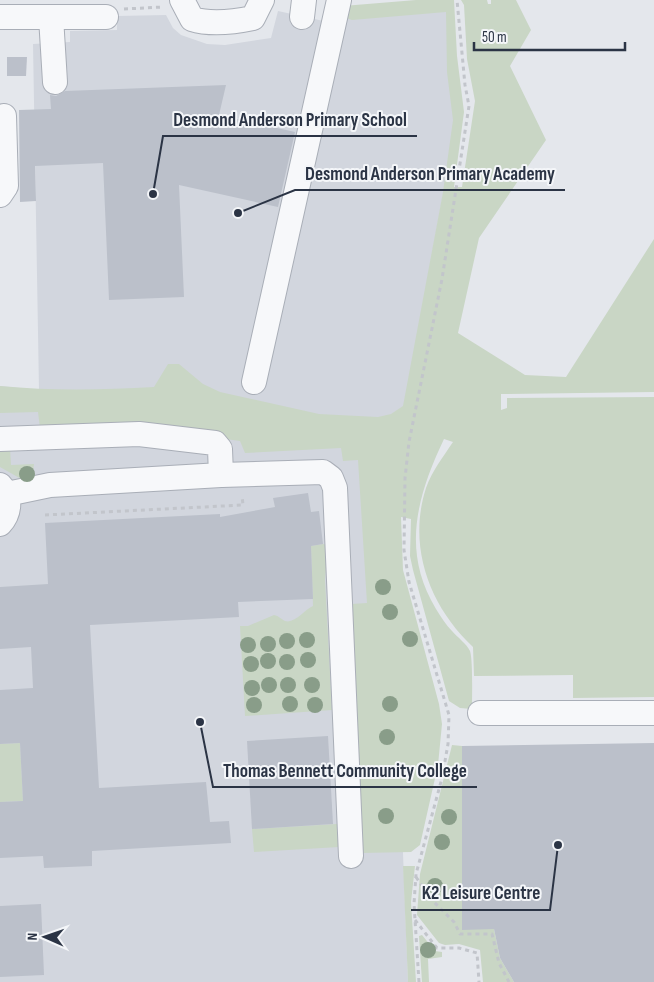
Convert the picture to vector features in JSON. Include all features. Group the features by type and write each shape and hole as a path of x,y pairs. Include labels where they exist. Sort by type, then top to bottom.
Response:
{"lane":[{"path":"182,1 192,19 203,22 254,18 262,0"},
{"path":"254,382 339,0"},
{"path":"0,17 106,17"},
{"path":"51,17 55,82"},
{"path":"0,196 6,186 4,116"},
{"path":"0,439 139,434 215,443 220,449 231,475"},
{"path":"0,524 8,511 3,489 231,475 323,472 331,478 335,488 351,856"},
{"path":"480,713 654,713"}],"path":[{"path":"419,982 415,919 416,876 442,778 448,744 449,715 409,582 404,550 406,478 409,442 457,194 468,106 464,85 457,0"},
{"path":"106,17 112,10 169,7 182,1"},
{"path":"45,516 243,505 231,475"},
{"path":"416,876 432,900 454,922 460,934 492,934 499,963 509,982"},
{"path":"415,919 437,948 459,948 477,953 479,982"}],"shaded area":[{"path":"449,4 458,113 397,444 402,828 408,982 0,982 0,386 39,390 33,44 70,42 70,31 117,30 117,16 166,15 173,28 181,35 207,44 225,45 271,38 278,11 328,22 346,13"}],"green space":[{"path":"416,0 454,0 457,56 464,112 454,187 462,187 475,101 467,59 464,5 461,0 487,0 488,4 491,4 491,0 516,0 531,30 510,66 546,140 479,238 458,333 525,375 566,377 654,239 654,392 501,394 501,410 507,408 507,398 654,397 654,697 573,698 573,675 474,676 473,647 445,614 434,595 426,575 421,554 419,532 426,488 453,442 444,439 426,481 420,503 416,545 425,587 436,609 448,626 469,648 472,670 472,709 460,708 449,701 410,556 411,519 401,517 403,570 439,704 442,724 438,765 420,845 411,852 361,853 351,604 367,603 358,460 343,461 341,448 245,453 240,441 204,436 40,428 38,412 0,413 0,386 38,389 154,387 168,364 179,364 203,384 220,392 319,414 378,417 391,414 403,406 443,192 453,120 447,72 446,12 352,20 341,16 343,6"},
{"path":"10,448 11,465 34,464 32,479 23,480 0,467 0,449"},
{"path":"328,545 325,580 332,710 245,716 240,626 248,626 274,615 289,621 313,606 311,546"},
{"path":"20,743 23,801 0,802 0,744"},
{"path":"452,745 462,746 462,929 494,929 500,958 514,982 483,982 480,950 459,944 445,945 439,943 417,915 420,874"},
{"path":"337,824 339,847 254,852 252,829"},
{"path":"403,866 415,866 411,902 416,982 408,982"},
{"path":"422,935 435,951 442,952 442,957 428,959 429,982 422,982 419,936"}],"building":[{"path":"7,57 27,57 26,76 7,76"},
{"path":"226,85 219,115 295,132 278,207 179,185 184,297 109,300 103,163 35,166 36,201 20,202 19,110 51,109 50,95 56,96 65,91"},
{"path":"308,493 311,512 319,511 323,544 311,546 313,599 238,602 239,617 90,625 99,788 206,782 210,822 229,821 231,843 92,851 92,866 44,868 43,856 0,858 0,802 23,801 20,743 0,744 0,690 33,688 31,647 0,649 0,587 48,584 45,523 220,514 220,517 275,507 273,498"},
{"path":"328,736 333,824 252,829 247,741"},
{"path":"654,743 654,982 514,982 500,958 494,929 462,930 462,746"},
{"path":"41,904 44,975 0,977 0,906"}],"place":[{"name":"Desmond Anderson Primary School","path":"153,194"},
{"name":"Desmond Anderson Primary Academy","path":"238,213"},
{"name":"Thomas Bennett Community College","path":"200,722"},
{"name":"K2 Leisure Centre","path":"558,845"}]}
